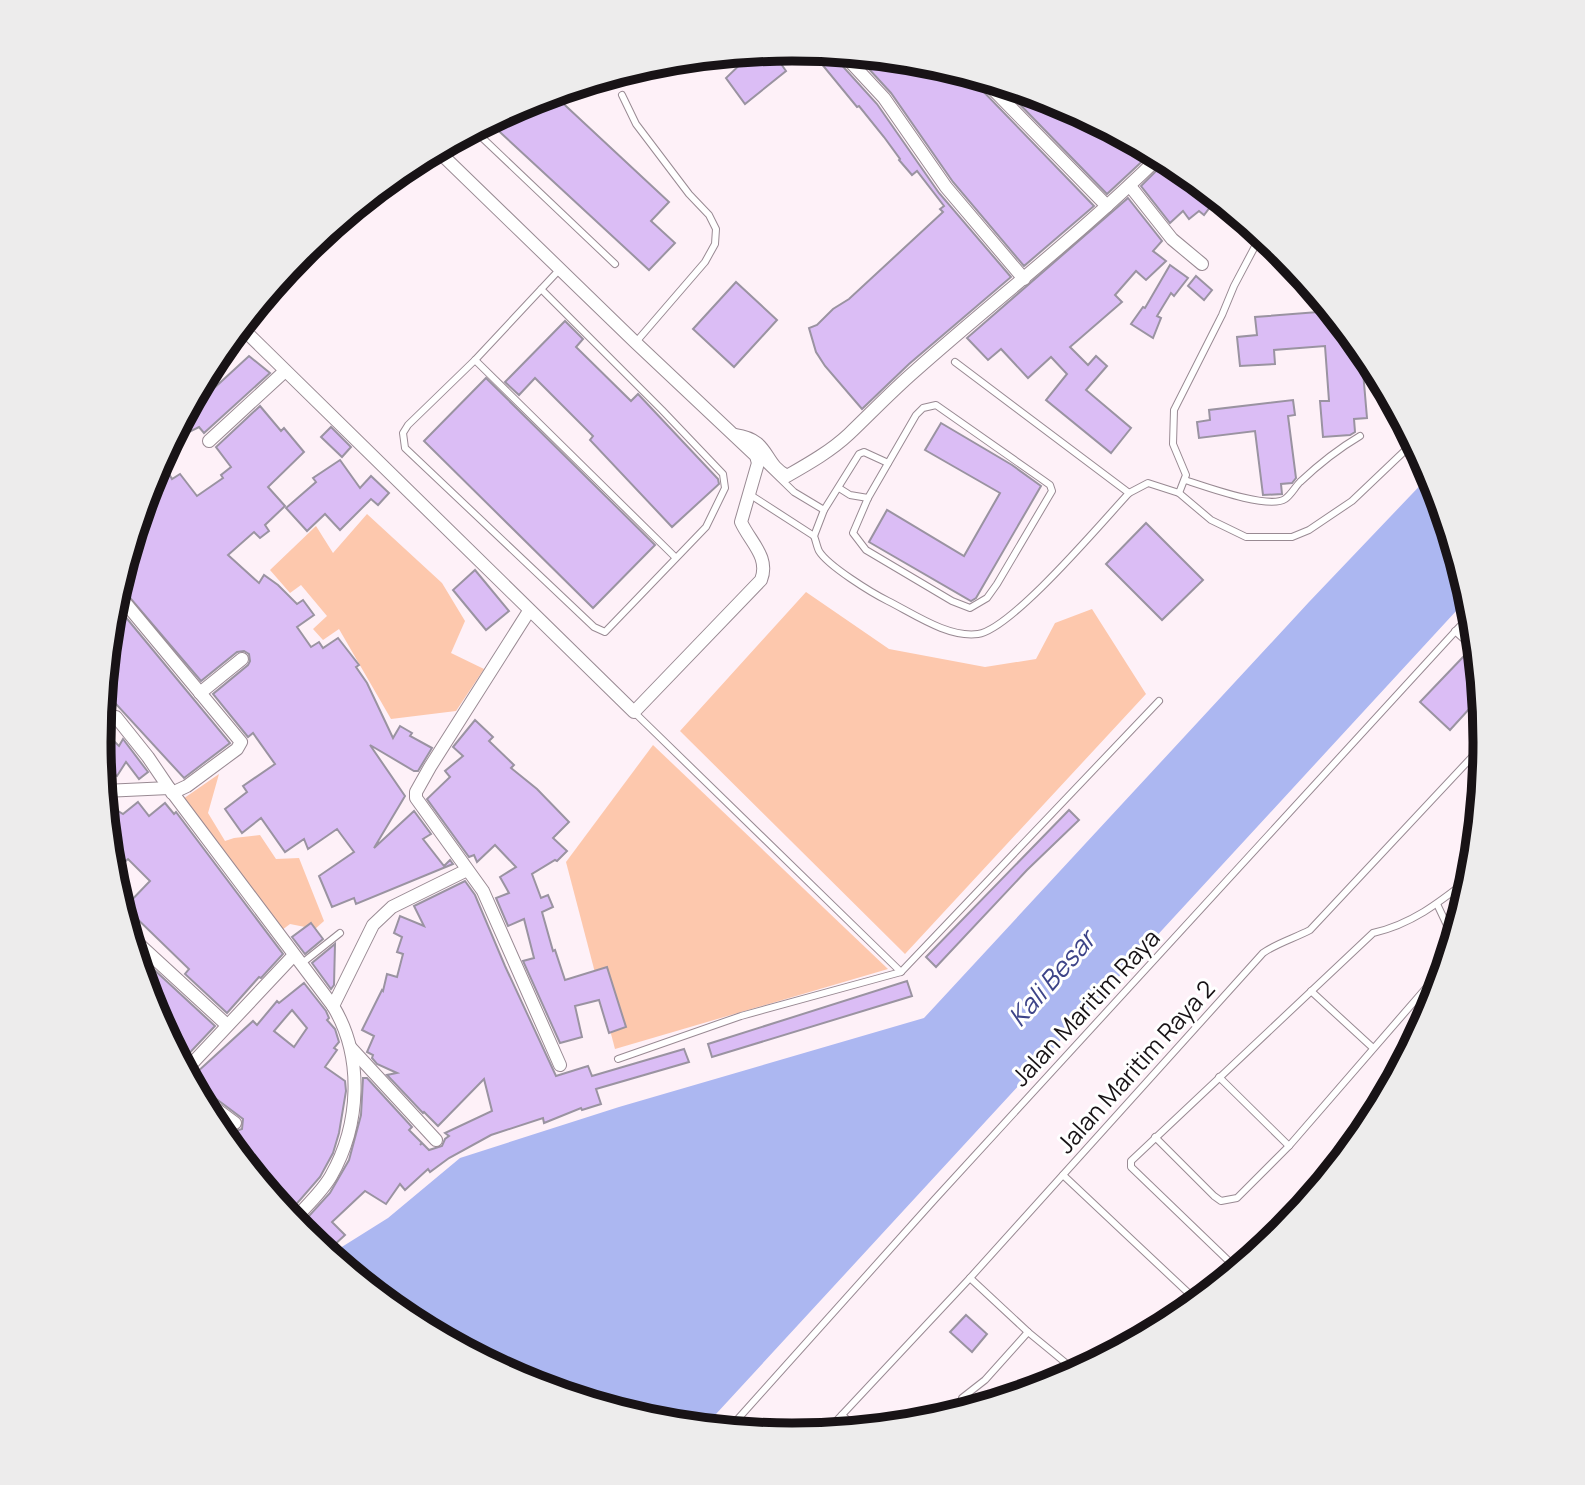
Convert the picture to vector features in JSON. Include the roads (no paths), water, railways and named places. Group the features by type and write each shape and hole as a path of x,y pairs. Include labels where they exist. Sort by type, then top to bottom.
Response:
{"street":[{"path":"853,64 884,98 946,187 1024,279"},
{"path":"996,92 1108,206"},
{"path":"247,334 634,712 761,580 765,569 763,559 741,522 758,463 756,456 445,157"},
{"path":"735,435 750,437 758,442 779,472 788,476 848,435 914,372 1108,206 1152,164"},
{"path":"1130,186 1171,239 1202,264"},
{"path":"209,441 285,372"},
{"path":"113,791 170,791 187,786 240,746 239,739 126,603"},
{"path":"529,611 430,766 416,792 416,798 482,891 560,1065"},
{"path":"200,693 242,659"},
{"path":"116,717 343,1023 350,1048 354,1080 354,1112 347,1139 330,1178 300,1213"},
{"path":"333,1006 373,925 392,907 467,870"},
{"path":"143,948 227,1025"},
{"path":"192,1063 227,1025 297,960"},
{"path":"350,1048 436,1140"},
{"path":"221,1112 235,1123"}],"lane":[{"path":"622,95 636,124 709,215 716,229 715,244 705,262 635,342"},
{"path":"481,137 615,264"},
{"path":"1179,493 1186,475 1173,444 1174,410 1257,244"},
{"path":"541,289 723,474 725,488 706,527 605,632 594,627 405,448 403,433 561,268"},
{"path":"475,360 675,557"},
{"path":"955,362 1129,493"},
{"path":"936,405 1043,480 1052,491 987,598 970,608 952,601 866,550 852,533 868,498 916,415 923,408 936,405"},
{"path":"1185,480 1222,493 1271,502 1284,500 1338,449 1360,436"},
{"path":"749,494 814,536 820,553 853,581 949,631 977,634 995,628 1020,609 1129,493 1148,483 1179,493 1211,520 1246,537 1292,537 1309,530 1352,501 1407,449"},
{"path":"814,536 824,510 859,454 864,452 888,463"},
{"path":"756,456 794,492 824,510"},
{"path":"839,488 850,495 868,498"},
{"name":"Jalan Maritim Raya","path":"736,1421 944,1189 1463,623"},
{"path":"1455,631 1466,641"},
{"path":"618,1059 741,1016 901,972 1159,701"},
{"path":"634,712 901,972"},
{"name":"Jalan Maritim Raya 2","path":"835,1422 970,1278 1263,953 1310,930 1473,755"},
{"path":"1231,1264 1132,1167 1131,1161 1373,933 1396,927 1437,904 1458,888"},
{"path":"1437,904 1448,928"},
{"path":"297,960 340,933"},
{"path":"1155,1137 1221,1200 1237,1198 1289,1146 1429,986"},
{"path":"1311,991 1373,1048"},
{"path":"1219,1077 1289,1146"},
{"path":"1063,1175 1190,1295"},
{"path":"970,1278 1068,1365"},
{"path":"962,1403 962,1398 985,1380 1028,1332"},
{"path":"842,1415 848,1421"}],"water":[{"name":"Kali Besar","path":"1422,483 1451,566 1460,607 712,1419 616,1401 532,1372 491,1353 414,1309 337,1250 388,1218 460,1158 619,1107 924,1018"}]}
